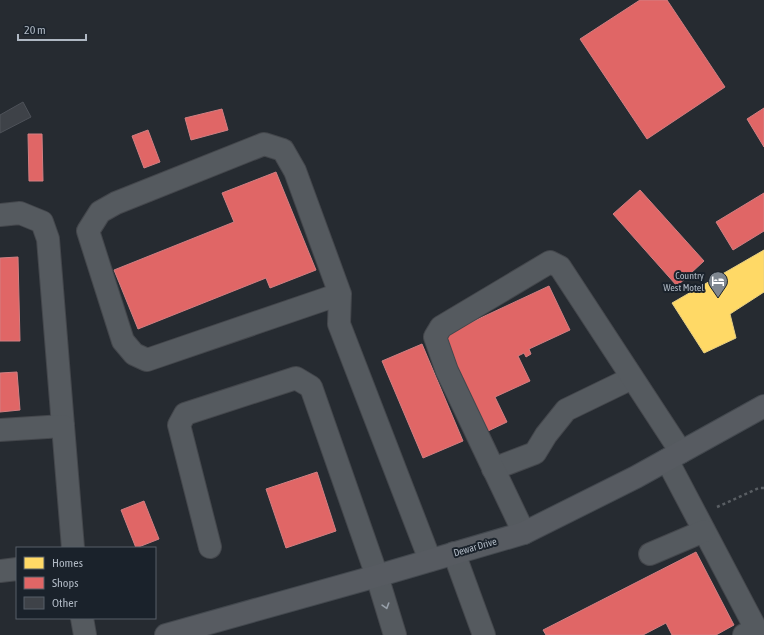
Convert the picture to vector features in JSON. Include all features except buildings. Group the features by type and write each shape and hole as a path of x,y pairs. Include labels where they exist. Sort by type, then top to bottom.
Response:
{"main road":[{"name":"Dewar Drive","path":"166,635 524,533 636,477 764,406"}],"lane":[{"path":"340,294 147,360 134,354 123,341 88,231 100,212 116,202 264,144 283,150 296,171 340,294 339,324 430,560"},
{"path":"0,215 20,213 42,222 48,239 73,547"},
{"path":"524,533 447,370 435,337 441,326 550,262 560,268 632,378 674,456 704,531 756,629 744,635"},
{"path":"210,547 179,425 185,414 296,378 311,387 377,576 395,635"},
{"path":"493,469 535,453 546,435 566,410 632,378"},
{"path":"0,430 63,426"},
{"path":"650,554 704,531"},
{"path":"454,553 481,632"},
{"path":"0,571 16,569"},
{"path":"82,619 85,635"}],"path":[{"path":"711,510 758,488 764,488"}],"place":[{"name":"Country West Motel","path":"718,298"}]}
